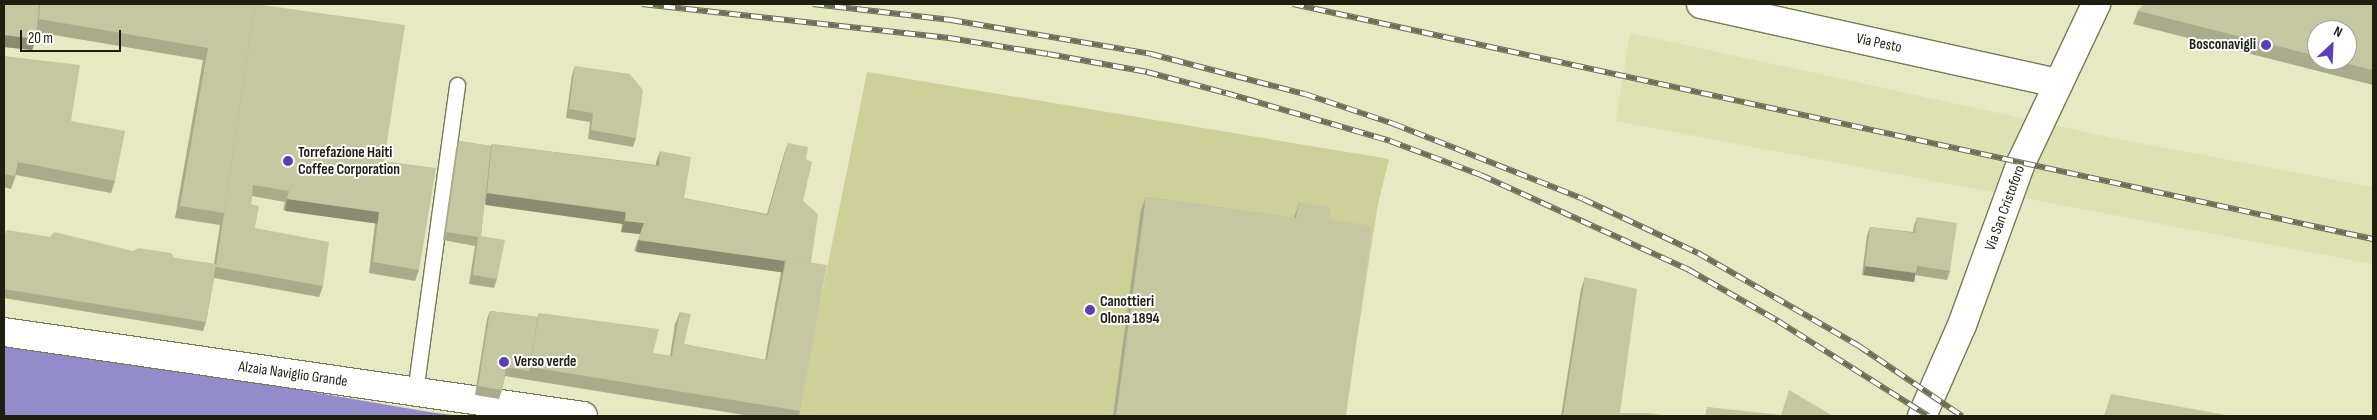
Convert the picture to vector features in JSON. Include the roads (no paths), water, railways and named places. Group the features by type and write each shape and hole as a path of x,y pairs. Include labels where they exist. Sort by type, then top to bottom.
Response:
{"street":[{"name":"Via Pesto","path":"1701,4 2058,83"},
{"name":"Via San Cristoforo","path":"1922,416 1962,325 2021,163 2096,4"},
{"name":"Alzaia Naviglio Grande","path":"4,332 583,416"}],"lane":[{"path":"415,392 457,85"}],"railway":[{"path":"642,4 949,38 1147,72 1390,141 1481,175 1689,270 1778,321 1928,416"},
{"path":"813,4 951,20 1151,54 1305,94 1394,124 1583,199 1698,253 1859,346 1962,416"},
{"path":"1293,4 2373,239"}],"place":[{"name":"Bosconavigli","path":"2266,45"},
{"name":"Torrefazione Haiti Coffee Corporation","path":"288,161"},
{"name":"Canottieri Olona 1894","path":"1090,310"},
{"name":"Verso verde","path":"504,362"}]}
